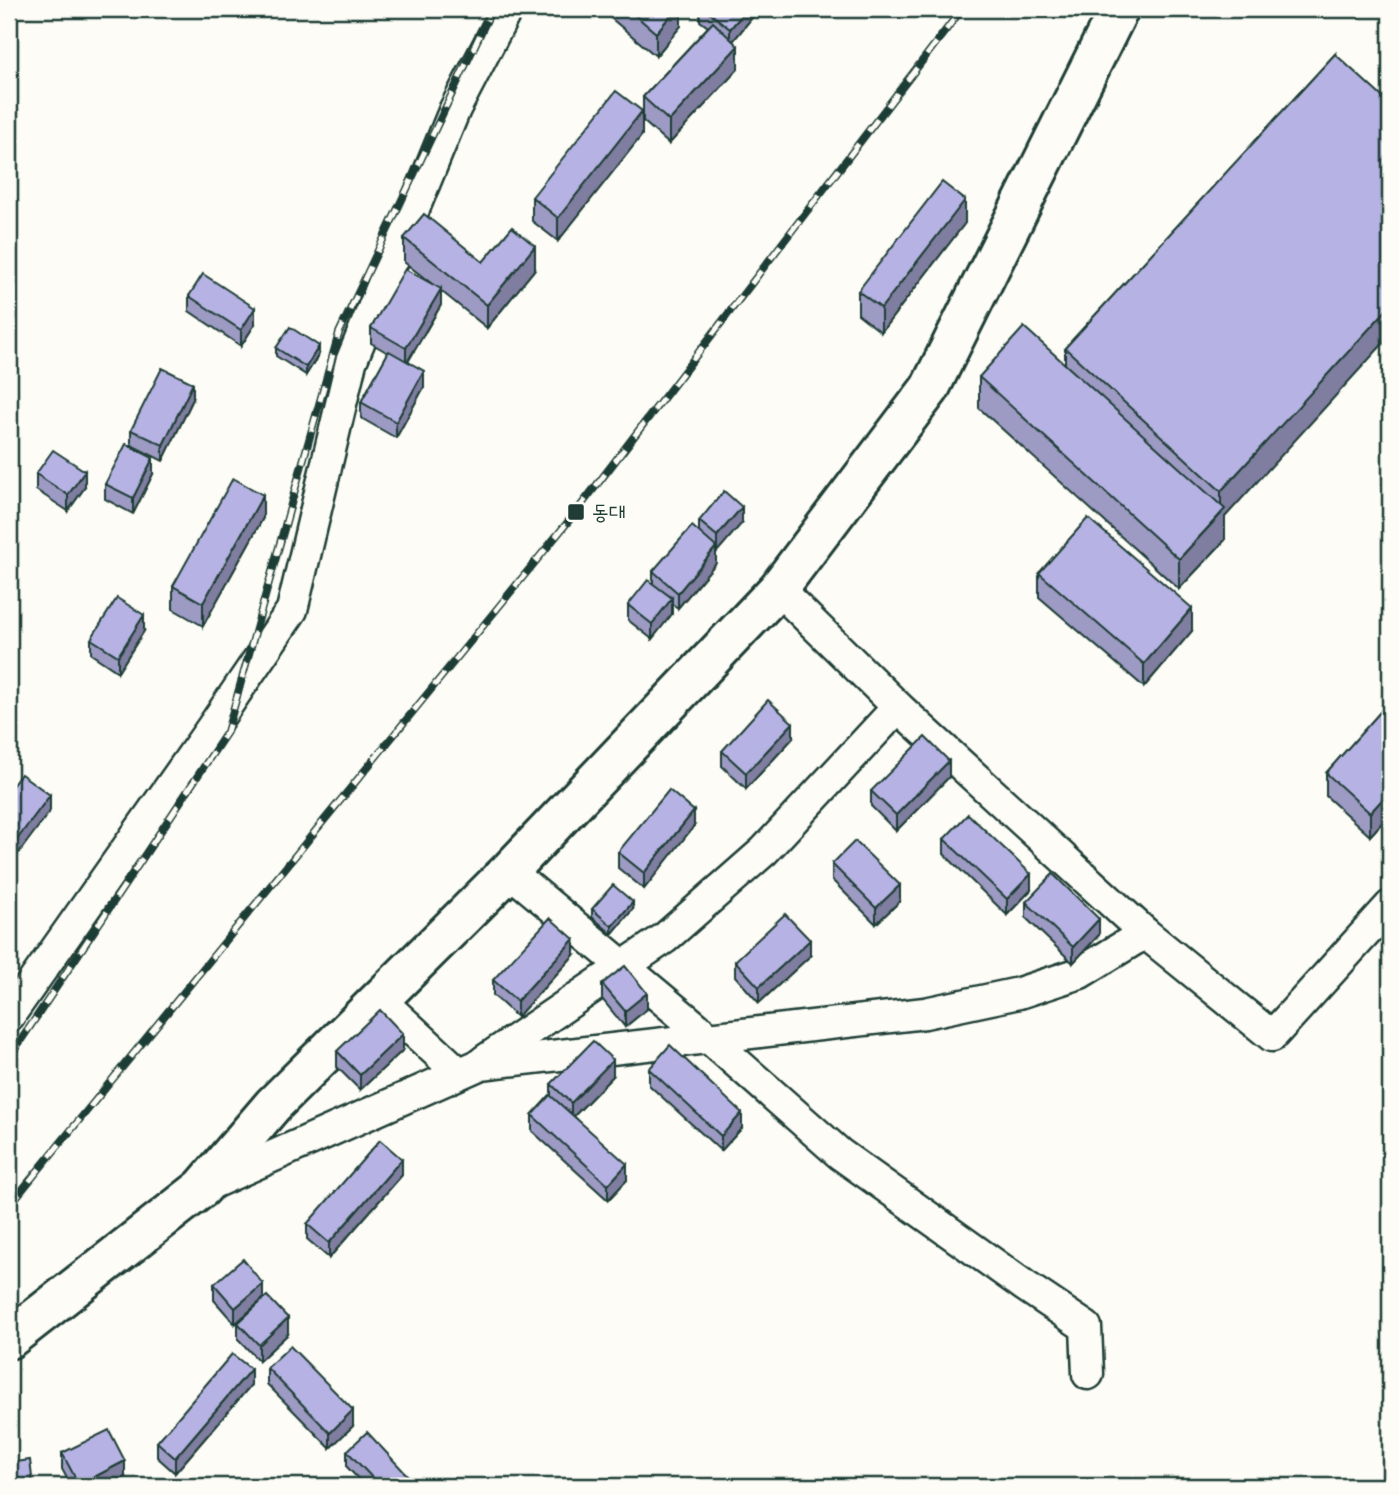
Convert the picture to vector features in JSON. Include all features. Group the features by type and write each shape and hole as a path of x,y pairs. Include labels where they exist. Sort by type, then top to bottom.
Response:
{"street":[{"path":"9,1016 214,726 292,610 351,362 455,109 507,9"},
{"path":"9,1339 202,1188 272,1105 509,871 778,589 930,388 1119,9"},
{"path":"778,589 898,707 1145,933 1272,1036 1390,906"},
{"path":"202,1188 470,1068 622,968 665,938 764,851 898,707"},
{"path":"509,871 709,1038 840,1154 1024,1286 1086,1327 1088,1374"},
{"path":"380,1000 470,1068 925,1013 1019,993 1080,973 1145,933"}],"building":[{"path":"628,9 676,9 656,33"},
{"path":"705,9 747,9 730,29"},
{"path":"713,22 738,46 669,121 643,97"},
{"path":"1335,54 1390,104 1390,306 1221,491 1065,348"},
{"path":"616,91 642,111 558,218 532,197"},
{"path":"942,182 965,200 881,308 858,291"},
{"path":"424,214 483,262 512,227 535,246 487,305 404,238"},
{"path":"405,269 441,289 406,348 371,328"},
{"path":"203,274 255,308 241,330 189,296"},
{"path":"290,327 319,346 306,367 276,348"},
{"path":"1024,327 1225,509 1179,559 979,377"},
{"path":"389,351 424,371 396,422 361,402"},
{"path":"162,368 193,383 163,445 131,430"},
{"path":"126,444 153,458 133,498 105,484"},
{"path":"53,450 85,471 68,495 36,474"},
{"path":"233,478 263,495 203,603 173,586"},
{"path":"724,491 742,507 717,536 699,521"},
{"path":"1088,518 1192,608 1144,664 1039,573"},
{"path":"692,526 716,547 678,593 653,571"},
{"path":"648,580 672,598 652,624 628,605"},
{"path":"117,598 144,615 118,656 91,639"},
{"path":"768,700 793,723 746,773 722,751"},
{"path":"1390,701 1390,791 1370,813 1326,773"},
{"path":"925,737 949,761 896,815 871,791"},
{"path":"21,774 50,795 9,850 9,790"},
{"path":"669,790 694,811 644,873 618,852"},
{"path":"968,814 1031,874 1007,899 944,839"},
{"path":"855,841 900,885 876,908 832,864"},
{"path":"1053,874 1099,919 1073,947 1026,902"},
{"path":"613,885 633,902 612,926 592,909"},
{"path":"785,914 810,940 759,987 735,961"},
{"path":"550,918 574,939 517,1001 493,980"},
{"path":"625,966 647,993 625,1011 602,984"},
{"path":"380,1010 403,1034 360,1075 337,1051"},
{"path":"593,1041 613,1060 571,1103 551,1084"},
{"path":"670,1045 742,1113 721,1136 649,1069"},
{"path":"550,1095 627,1164 608,1185 532,1115"},
{"path":"380,1140 402,1159 329,1243 307,1224"},
{"path":"243,1259 263,1284 235,1308 214,1284"},
{"path":"267,1296 288,1318 259,1345 238,1323"},
{"path":"290,1346 353,1410 330,1433 267,1368"},
{"path":"232,1354 251,1369 175,1458 157,1442"},
{"path":"109,1430 125,1461 79,1485 62,1453"},
{"path":"367,1432 409,1477 399,1486 380,1486 347,1451"},
{"path":"30,1460 33,1486 9,1486 9,1463"}],"railway":[{"path":"9,1058 227,732 339,333 492,9"},
{"path":"9,1206 576,512 962,9"}],"place":[{"name":"동대","path":"576,512"}]}
